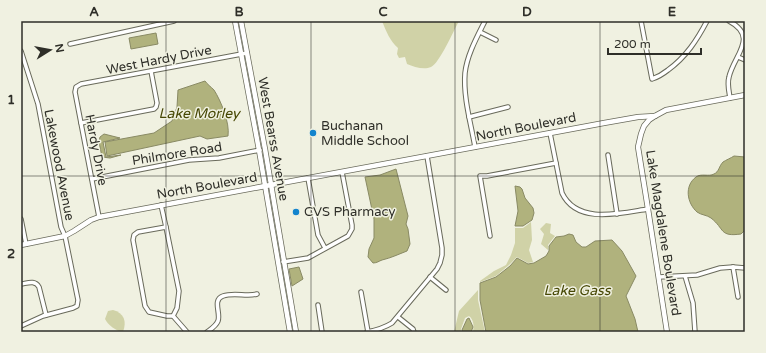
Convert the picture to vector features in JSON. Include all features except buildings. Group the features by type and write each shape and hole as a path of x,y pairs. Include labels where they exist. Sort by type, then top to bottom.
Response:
{"street":[{"path":"70,44 174,21"},
{"name":"West Bearss Avenue","path":"235,21 290,332"},
{"name":"West Bearss Avenue","path":"241,21 265,149 296,332"},
{"path":"475,147 465,91 465,73 470,54 485,21"},
{"path":"641,21 652,78 658,77 675,65 689,51 707,21"},
{"path":"729,21 735,24 742,31 744,37 744,44 729,78 728,86 730,98"},
{"path":"480,32 496,40"},
{"name":"Lakewood Avenue","path":"21,51 38,104 61,227 65,236 78,300 76,306 73,308 46,315"},
{"name":"West Hardy Drive","path":"76,87 80,84 247,53"},
{"path":"738,57 745,60"},
{"path":"81,123 154,109 157,103 151,71"},
{"name":"Hardy Drive","path":"76,87 75,92 99,217"},
{"name":"Lake Magdalene Boulevard","path":"667,332 638,147 640,134 649,120 666,110 745,95"},
{"path":"249,97 255,96"},
{"path":"469,117 508,107"},
{"name":"North Boulevard","path":"23,245 65,236 91,220 99,217 550,133 655,116"},
{"path":"638,118 644,127"},
{"path":"550,133 562,194 569,204 592,214 603,215 648,209"},
{"name":"Philmore Road","path":"92,178 189,160 219,158 265,149"},
{"path":"608,155 617,214"},
{"path":"361,292 368,332 378,330 392,323 398,317 440,263 442,248 427,156"},
{"path":"490,236 480,176 556,163"},
{"path":"278,263 308,258 348,236 352,229 352,225 342,172"},
{"path":"308,178 318,235 325,248"},
{"path":"161,205 179,291 177,308 173,316"},
{"path":"21,219 23,245"},
{"path":"166,227 138,232 134,235 133,240 145,306 150,312 173,316 187,332"},
{"path":"659,277 697,275 732,266 745,268"},
{"path":"732,266 738,298"},
{"path":"685,276 692,304 695,332"},
{"path":"430,277 446,290"},
{"path":"21,284 34,282 37,284 46,315 21,326"},
{"path":"207,332 217,323 219,318 217,303 221,297 233,294 257,294"},
{"path":"318,305 322,332"},
{"path":"398,317 414,332"}],"shaded area":[{"path":"382,21 459,21 438,60 431,67 422,68 407,64 405,57 399,58 397,54 398,48 390,39"},
{"path":"531,222 532,240 529,250 533,262 528,263 517,257 496,276 480,282 494,271 506,265 515,243 515,228 523,228"},
{"path":"546,223 551,224 550,233 555,236 548,245 548,250 541,244 544,234 540,229"},
{"path":"478,290 478,300 485,332 473,332 474,328 472,319 469,316 465,318 461,332 454,332 459,311"},
{"path":"113,310 120,313 124,318 125,324 123,332 112,327 105,319 108,311"}],"water":[{"path":"156,33 158,44 131,49 129,38"},
{"name":"Lake Morley","path":"205,81 214,90 222,106 228,125 228,136 207,139 200,136 107,156 105,142 154,133 172,121 177,107 178,90"},
{"path":"104,134 120,138 103,142 106,157 121,155 110,158 102,157 99,142 100,137"},
{"path":"734,156 745,157 745,230 741,234 734,235 726,233 711,218 697,212 691,204 688,190 692,181 696,177 700,175 714,174 723,162"},
{"path":"396,169 408,216 406,224 410,244 407,251 373,263 368,257 369,249 374,238 374,219 365,177 380,175"},
{"path":"515,186 522,189 525,198 533,208 534,213 532,220 523,226 515,226 518,211"},
{"name":"Lake Gass","path":"569,234 573,235 576,242 582,247 586,247 595,241 612,240 622,251 636,276 626,296 635,319 638,332 486,332 480,300 480,283 496,277 510,266 517,258 528,264 534,263 546,256 549,251 549,246 556,237"},
{"path":"299,267 303,279 292,286 289,269"},
{"path":"469,318 473,327 471,332 463,332 462,330 467,319"}],"place":[{"name":"Buchanan Middle School","path":"313,133"},
{"name":"CVS Pharmacy","path":"296,212"}]}
